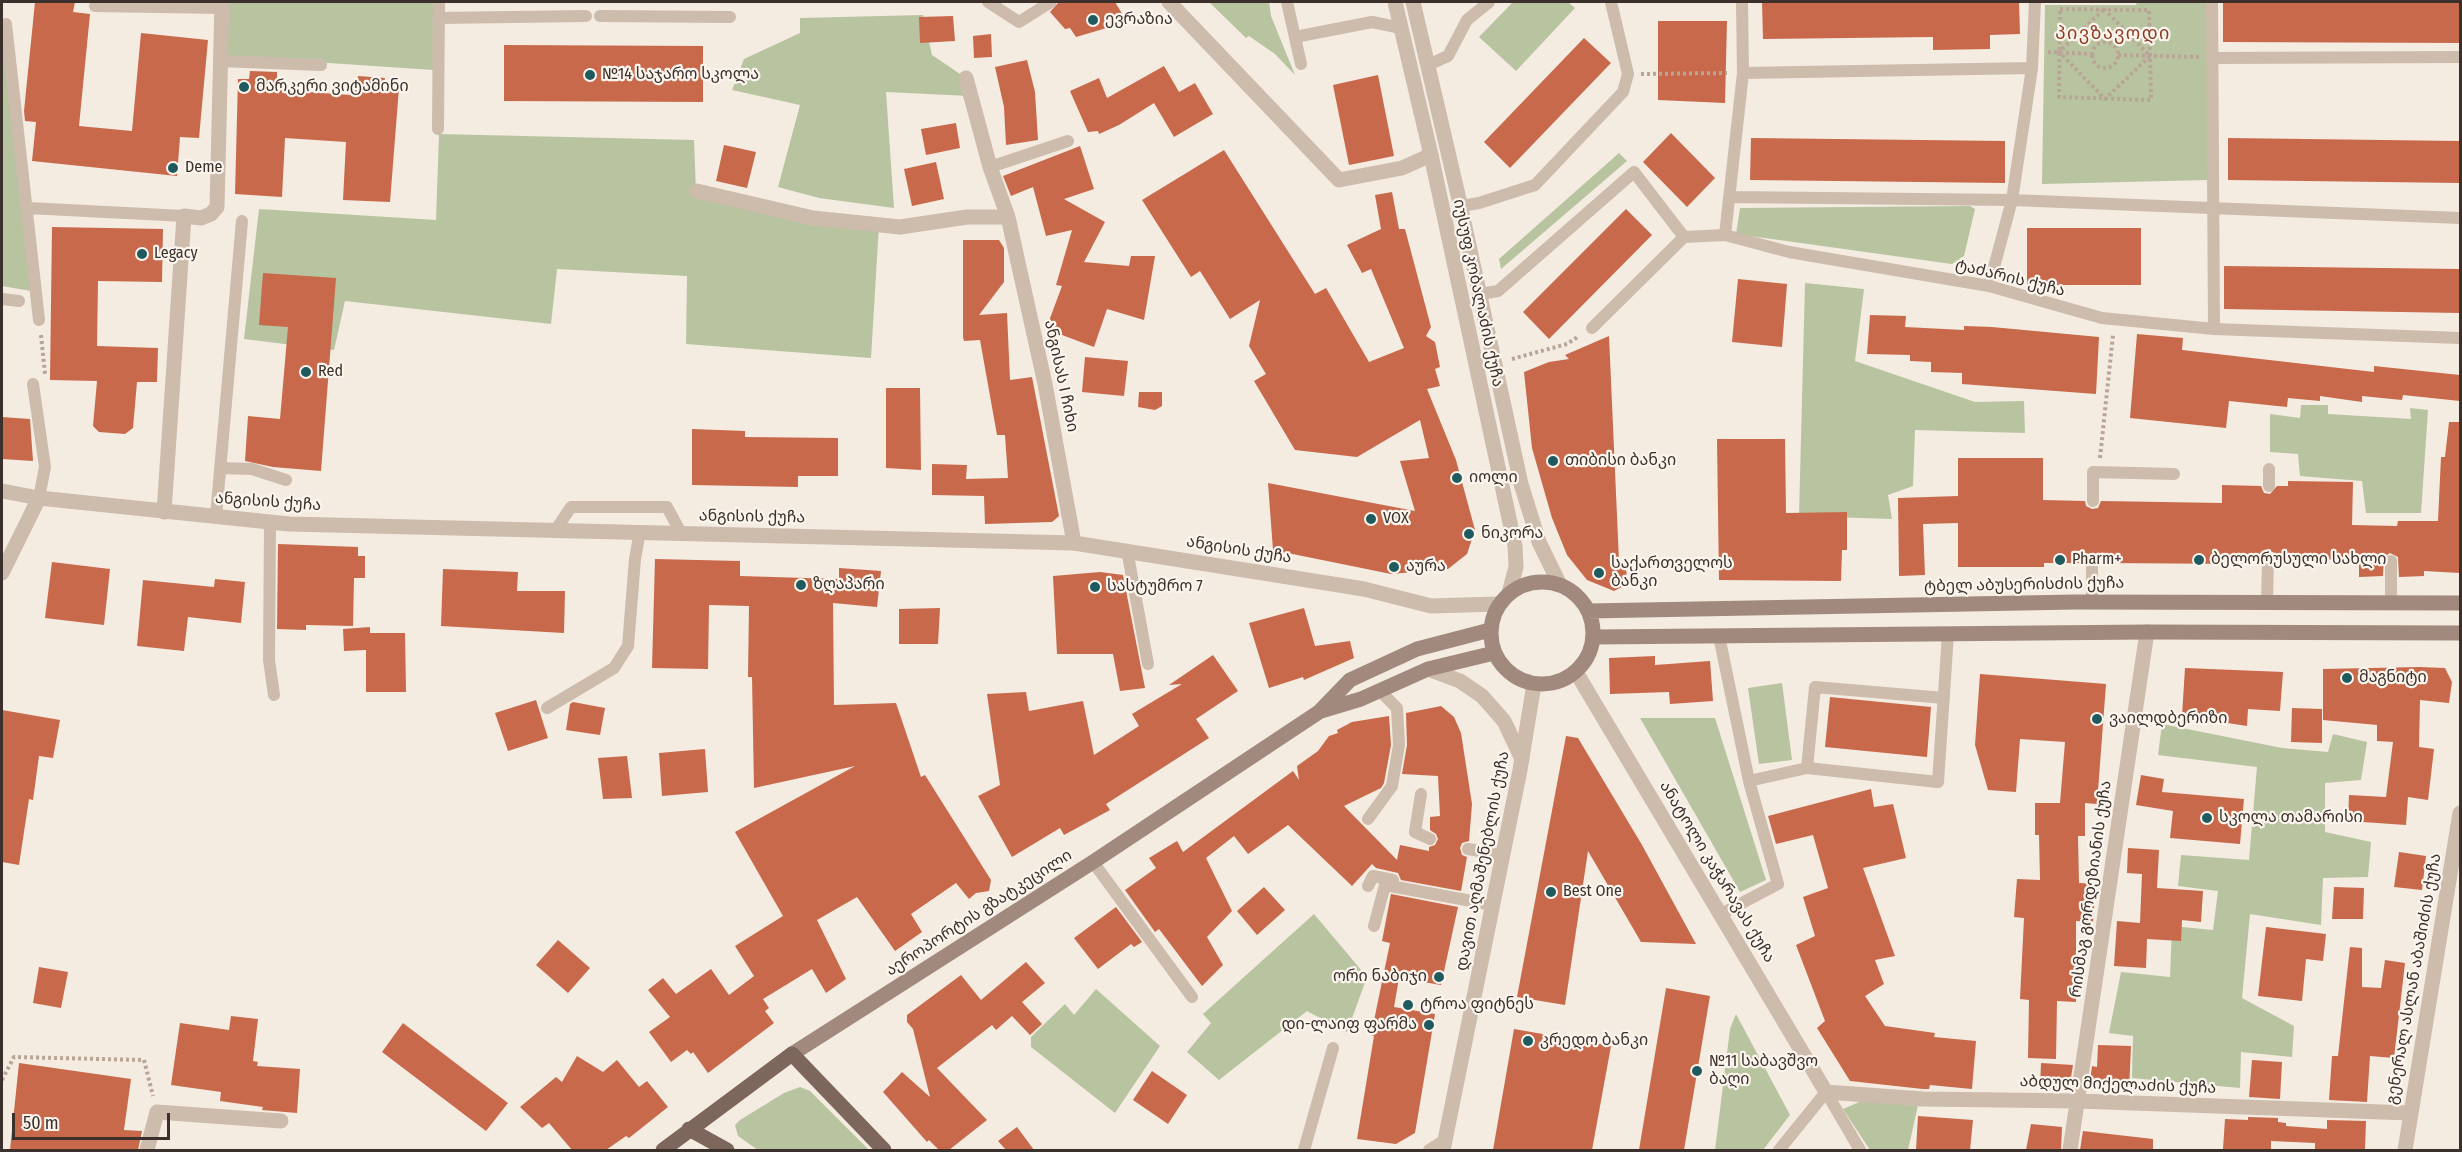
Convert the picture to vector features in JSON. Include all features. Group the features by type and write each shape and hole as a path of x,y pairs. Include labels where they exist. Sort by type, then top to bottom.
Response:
{"main road":[{"path":"1542,581 1560,585 1571,591 1588,611 1593,637 1588,656 1576,672 1553,683 1534,684 1518,679 1504,668 1494,654 1490,630 1504,598 1520,586 1542,581"},
{"name":"ტბელ აბუსერისძის ქუჩა","path":"1588,611 2092,602 2460,603"},
{"name":"აეროპორტის გზატკეცილი","path":"663,1150 792,1054 1093,862 1319,712 1350,680 1417,649 1490,630"},
{"path":"1593,637 2147,632 2460,633"},
{"name":"აეროპორტის გზატკეცილი","path":"1319,712 1361,699 1428,669 1494,654"},
{"path":"792,1054 884,1150"},
{"path":"689,1129 727,1150"}],"street":[{"path":"1170,2 1339,180 1402,168 1431,155"},
{"name":"იუსუფ კობალაძის ქუჩა","path":"1395,2 1431,155 1515,546 1516,567 1504,598"},
{"name":"იუსუფ კობალაძის ქუჩა","path":"1413,2 1461,206 1521,484 1539,542 1560,585"},
{"path":"165,512 184,216 201,218 211,214 217,207 222,4"},
{"name":"ანგისას I ჩიხი","path":"966,78 990,167 1008,217 1045,384 1074,543"},
{"path":"697,191 813,218 900,227 968,217 1008,217"},
{"name":"ანგისის ქუჩა","path":"2,491 39,498 270,522 1074,543 1364,589 1431,606 1504,598"},
{"path":"2,573 39,498"},
{"name":"რისმაგ გორდეზიანის ქუჩა","path":"2070,1150 2147,632"},
{"path":"1428,669 1460,681 1482,696 1504,721 1522,759"},
{"name":"ანატოლი კაჭარავას ქუჩა","path":"1576,672 1826,1092"},
{"name":"დავით აღმაშენებლის ქუჩა","path":"1444,1145 1522,759 1534,684"},
{"name":"გენერალ ასლან აბაშიძის ქუჩა","path":"2405,1150 2460,813"},
{"name":"აბდულ მიქელაძის ქუჩა","path":"1826,1092 1923,1099 2078,1101 2410,1113"},
{"path":"147,1150 157,1112 281,1121"}],"lane":[{"path":"438,129 439,2"},
{"path":"988,2 1019,22 1051,2"},
{"path":"1287,2 1301,64"},
{"path":"1428,65 1448,56 1467,20 1489,2"},
{"path":"1461,206 1479,203 1535,184 1623,92 1628,74 1611,2"},
{"path":"1725,235 1743,73 1742,2"},
{"path":"1989,286 2012,200 2032,68 2035,2"},
{"path":"2212,2 2206,58 2213,208 2214,329"},
{"path":"94,6 222,4"},
{"path":"438,18 586,16"},
{"path":"600,16 730,17"},
{"path":"1294,37 1372,22 1401,28"},
{"path":"6,24 39,320"},
{"path":"2206,58 2460,57"},
{"path":"220,61 321,65"},
{"path":"1743,73 2032,68"},
{"path":"990,167 1068,141"},
{"path":"1480,294 1498,291 1634,172 1684,237 1592,328"},
{"path":"1730,197 2012,200 2460,219"},
{"path":"28,208 184,216"},
{"path":"216,516 242,221"},
{"name":"ტაძარის ქუჩა","path":"1684,237 1725,235 1789,252 1989,286 2054,306 2114,319 2214,329 2460,338"},
{"path":"2,299 19,301"},
{"path":"33,384 45,467 39,498"},
{"path":"220,468 252,469 286,480"},
{"path":"2269,470 2269,486"},
{"path":"2093,501 2093,472 2174,474"},
{"path":"557,528 572,507 667,507 681,533"},
{"path":"270,522 269,660 274,695"},
{"path":"547,708 614,668 628,646 635,559 640,531"},
{"path":"1127,550 1148,664"},
{"path":"2267,602 2268,559"},
{"path":"2391,561 2391,603"},
{"path":"2092,563 2092,602"},
{"path":"1749,781 1807,768 1938,782 1948,634"},
{"path":"1719,636 1749,781 1778,884 1721,914"},
{"path":"1807,768 1815,687 1944,698"},
{"path":"1368,819 1392,786 1399,745 1396,708 1379,690"},
{"path":"1420,794 1415,832 1430,839"},
{"path":"1468,849 1503,855"},
{"path":"1093,862 1192,997"},
{"path":"1368,886 1373,876 1393,880"},
{"path":"1374,926 1385,885 1494,902"},
{"path":"1460,896 1494,902"},
{"path":"1304,1150 1333,1048"},
{"path":"1779,1150 1826,1092 1860,1150"},
{"path":"1430,1150 1444,1145"}],"path":[{"path":"2060,9 2149,10 2151,100 2059,98 2060,52 2060,9"},
{"path":"2060,52 2104,9"},
{"path":"2104,9 2150,56"},
{"path":"2104,42 2115,47 2118,55 2115,63 2103,67 2096,64 2092,54 2096,45 2104,42"},
{"path":"2033,52 2092,54"},
{"path":"2060,52 2105,99"},
{"path":"2118,55 2206,58"},
{"path":"2105,99 2150,56"},
{"path":"1628,74 1743,73"},
{"path":"2098,472 2114,319"},
{"path":"33,384 32,377 46,374 39,320"},
{"path":"1512,359 1567,344 1592,328"},
{"path":"2,1080 14,1057 144,1060 157,1112"}],"green space":[{"path":"226,2 436,2 433,70 225,56"},
{"path":"1209,2 1269,2 1271,16 1295,75 1275,54 1249,36 1246,38"},
{"path":"1513,2 1568,2 1575,8 1516,71 1479,37"},
{"path":"2137,2 2209,2 2208,180 2042,184 2045,5 2136,5"},
{"path":"923,15 932,55 966,78 970,96 886,92 894,208 819,198 778,187 800,105 732,90 744,59 800,33 800,18"},
{"path":"2,26 31,291 2,286"},
{"path":"439,134 694,140 696,192 879,225 871,358 686,344 687,276 557,269 551,324 345,301 334,350 244,339 259,209 436,220"},
{"path":"1619,153 1627,161 1501,269 1499,259"},
{"path":"1970,206 1975,209 1964,256 1952,264 1736,234 1740,208"},
{"path":"1805,283 1864,289 1855,361 1975,402 2024,401 2025,433 1915,430 1913,486 1888,495 1892,519 1799,516"},
{"path":"2301,405 2328,405 2328,414 2411,419 2410,408 2428,410 2421,513 2366,513 2362,481 2300,476 2298,454 2270,452 2270,414 2300,418"},
{"path":"1782,683 1792,760 1759,764 1748,688"},
{"path":"1640,718 1715,718 1766,880 1740,892"},
{"path":"2162,724 2282,748 2328,752 2333,734 2367,742 2361,780 2325,783 2325,832 2371,842 2368,877 2323,878 2321,925 2250,914 2242,998 2294,1026 2292,1057 2241,1052 2240,1088 2132,1078 2133,1036 2109,1033 2121,972 2170,977 2172,926 2213,930 2218,891 2178,886 2181,855 2249,860 2257,767 2158,755"},
{"path":"1314,914 1367,977 1347,1032 1307,1011 1219,1080 1187,1052 1211,1023 1203,1014"},
{"path":"1096,989 1160,1046 1115,1113 1031,1047 1031,1037 1065,1004 1074,1015"},
{"path":"1736,1014 1790,1115 1763,1150 1715,1150 1730,1029"},
{"path":"800,1087 810,1091 869,1150 758,1150 738,1136 735,1125 740,1120 784,1093"},
{"path":"1864,1100 1918,1105 1908,1150 1870,1150 1843,1109"}],"building":[{"path":"35,2 75,2 73,12 90,14 79,126 132,131 141,33 208,40 199,138 180,137 177,176 32,161 36,122 25,121 24,111"},
{"name":"ევრაზია","path":"1059,2 1115,2 1127,22 1076,37 1070,28 1065,29 1050,12"},
{"path":"1762,2 2019,2 2020,34 1990,35 1990,49 1933,50 1933,37 1763,39"},
{"path":"2223,2 2460,2 2460,43 2223,42"},
{"path":"953,16 955,41 920,43 919,17"},
{"path":"1658,21 1727,21 1725,103 1658,100"},
{"path":"991,34 992,57 974,58 973,36"},
{"path":"1584,38 1611,63 1510,168 1484,142"},
{"path":"504,45 703,46 703,102 504,101"},
{"path":"1027,60 1035,92 1038,140 1006,145 1004,107 995,67"},
{"path":"1164,66 1179,92 1195,83 1213,114 1174,137 1154,103 1119,125 1099,134 1098,131 1088,132 1070,91 1099,78 1107,98"},
{"path":"250,71 277,72 277,79 283,80 282,90 350,95 350,84 357,84 358,76 385,78 384,87 399,88 390,202 343,200 346,142 285,138 282,197 235,194 238,79 249,79"},
{"path":"1378,75 1394,156 1349,165 1333,85"},
{"path":"956,123 960,148 926,155 921,129"},
{"path":"1671,133 1715,178 1687,207 1643,162"},
{"path":"1751,138 2005,141 2005,183 1750,180"},
{"path":"2228,138 2460,141 2460,183 2228,180"},
{"path":"724,145 756,152 747,188 716,181"},
{"path":"1080,146 1094,189 1064,199 1105,222 1084,262 1129,266 1131,256 1155,256 1144,320 1107,309 1094,347 1046,329 1062,286 1056,285 1072,230 1046,236 1033,187 1011,196 1003,176"},
{"path":"1224,150 1315,294 1326,288 1369,362 1404,348 1371,269 1362,273 1347,245 1381,229 1375,195 1392,192 1399,229 1405,229 1431,327 1426,336 1435,342 1440,367 1435,369 1440,386 1427,389 1456,460 1475,530 1467,554 1448,569 1391,574 1273,550 1268,483 1415,511 1400,461 1429,458 1420,420 1357,457 1295,450 1254,381 1266,374 1249,346 1260,300 1230,319 1200,271 1191,277 1142,200"},
{"path":"936,162 944,199 912,206 904,169"},
{"path":"1626,209 1652,235 1549,339 1523,312"},
{"path":"52,227 163,229 162,282 98,281 97,346 158,348 157,382 137,382 133,428 125,434 99,432 93,426 97,381 50,380"},
{"path":"2027,228 2141,228 2141,285 2027,285"},
{"path":"963,240 999,240 1004,248 1004,282 979,315 1007,313 1010,380 1032,377 1059,516 1052,522 985,524 984,496 932,495 932,464 967,465 966,479 1008,478 1005,435 997,435 980,340 964,341 963,337"},
{"path":"2224,266 2460,269 2460,313 2224,309"},
{"name":"Red","path":"263,273 336,278 321,471 273,467 245,461 248,416 280,419 288,327 259,325"},
{"path":"1738,279 1787,284 1782,347 1732,342"},
{"path":"1870,315 1906,316 1905,327 1964,330 1964,326 1992,327 2099,337 2096,394 1962,384 1962,373 1931,372 1931,362 1910,361 1910,355 1867,354"},
{"path":"2137,334 2183,338 2182,350 2374,372 2374,366 2460,375 2460,401 2403,395 2402,400 2362,396 2362,402 2320,396 2320,401 2288,398 2287,407 2229,401 2226,428 2130,418"},
{"path":"1609,336 1619,561 1626,568 1627,579 1622,587 1614,591 1587,580 1567,555 1552,518 1532,448 1524,372 1549,362 1569,359 1565,355"},
{"path":"1085,357 1128,361 1124,396 1082,392"},
{"path":"886,388 920,388 921,470 886,468"},
{"path":"1139,392 1162,392 1162,406 1155,410 1138,407"},
{"path":"2,417 30,419 33,461 2,459"},
{"path":"2449,422 2460,422 2460,573 2424,571 2424,576 2399,577 2398,557 2390,553 2384,557 2383,576 2359,577 2359,560 2276,559 2273,552 2268,551 2260,559 2250,558 2250,564 2100,563 2097,556 2091,555 2085,558 2084,563 2044,563 2044,567 1958,567 1958,523 1923,524 1925,575 1899,576 1898,498 1958,496 1958,458 2043,458 2043,500 2085,501 2086,506 2092,509 2098,508 2101,501 2222,503 2222,485 2261,486 2264,493 2270,494 2277,486 2288,486 2288,481 2353,482 2352,525 2397,526 2398,521 2438,521 2441,457 2445,457"},
{"path":"692,429 745,431 745,437 838,438 838,476 798,476 798,487 692,485"},
{"path":"1717,439 1785,439 1786,513 1847,512 1847,550 1842,550 1841,581 1719,580"},
{"path":"278,544 358,547 358,556 365,556 365,578 354,578 353,626 306,625 306,630 277,629"},
{"path":"655,559 740,561 740,576 839,579 839,568 881,571 877,607 833,603 834,705 896,703 921,777 925,775 991,880 989,891 976,893 969,899 956,883 911,914 922,932 895,951 857,897 817,920 846,979 826,993 812,969 763,999 769,1008 765,1011 774,1023 708,1073 693,1052 691,1054 687,1050 671,1062 649,1032 670,1017 648,990 663,978 676,994 711,969 729,995 754,976 735,946 783,916 735,832 855,766 754,788 752,677 748,677 749,606 709,605 708,669 652,668"},
{"path":"52,562 110,569 104,625 45,618"},
{"path":"443,569 518,572 517,591 565,591 564,633 441,626"},
{"path":"1100,572 1123,575 1145,688 1120,691 1113,654 1057,654 1053,576"},
{"path":"215,579 245,582 241,623 188,617 184,651 137,646 143,580 214,587"},
{"path":"940,608 938,644 899,644 899,609"},
{"path":"1304,608 1315,646 1350,641 1354,658 1304,680 1303,677 1269,688 1249,623"},
{"path":"370,627 370,633 405,633 406,692 366,692 366,650 344,651 343,629"},
{"path":"1213,655 1238,691 1196,719 1209,738 1106,804 1110,810 1064,835 1060,828 1012,857 978,796 1000,785 987,694 1026,692 1029,711 1083,701 1094,755 1139,726 1132,714 1182,684 1169,685"},
{"path":"1655,656 1655,665 1710,661 1713,701 1670,704 1669,692 1610,694 1609,658"},
{"path":"2185,668 2283,672 2280,711 2248,709 2247,726 2182,716"},
{"path":"2445,668 2452,682 2449,703 2420,700 2419,747 2434,749 2428,800 2408,797 2406,825 2348,821 2349,795 2386,797 2393,742 2377,741 2377,725 2323,720 2323,669"},
{"path":"1980,674 2106,684 2097,804 2085,803 2085,836 2078,836 2079,883 2096,884 2093,922 2076,921 2076,1002 2057,1001 2056,1059 2028,1058 2029,1000 2020,999 2024,918 2014,917 2017,879 2040,880 2039,835 2035,835 2035,803 2060,803 2065,742 2020,739 2016,792 1988,790 1975,745"},
{"path":"1830,697 1931,707 1927,757 1825,747"},
{"path":"536,700 548,738 508,751 495,713"},
{"path":"573,702 605,708 600,735 566,730 570,704"},
{"path":"1441,706 1454,717 1461,733 1472,804 1469,841 1462,843 1460,848 1462,855 1467,857 1461,891 1401,880 1398,873 1376,868 1372,864 1352,886 1288,825 1248,854 1234,836 1206,858 1232,911 1207,937 1223,965 1202,986 1159,929 1155,932 1125,890 1156,868 1149,858 1177,841 1183,852 1293,771 1299,780 1297,766 1318,751 1329,736 1338,733 1337,730 1352,722 1389,716 1391,745 1384,783 1381,788 1344,806 1397,860 1400,845 1429,851 1429,847 1435,845 1438,839 1436,834 1430,830 1430,817 1440,816 1438,776 1402,774 1407,745 1406,713"},
{"path":"2292,708 2322,709 2322,743 2291,742"},
{"path":"2,710 60,720 53,758 39,756 33,800 29,799 19,865 2,862"},
{"path":"1566,736 1578,738 1642,845 1696,944 1641,942 1588,851 1565,1005 1517,997"},
{"path":"705,749 708,792 662,796 659,753"},
{"path":"627,756 632,798 603,799 598,758"},
{"name":"სკოლა თამარისი","path":"2141,775 2164,779 2162,792 2244,799 2240,844 2170,838 2173,811 2136,805"},
{"path":"1871,789 1874,807 1893,804 1906,858 1863,868 1895,956 1875,960 1884,984 1865,996 1885,1026 1935,1033 1934,1037 1976,1041 1972,1089 1930,1085 1929,1089 1923,1089 1850,1081 1817,1028 1825,1021 1796,945 1815,936 1803,897 1828,888 1813,835 1776,844 1768,816"},
{"path":"2128,848 2159,850 2157,888 2203,891 2201,922 2182,920 2181,941 2147,939 2146,968 2114,966 2117,921 2140,923 2142,874 2127,873"},
{"path":"2399,852 2426,856 2422,890 2394,887"},
{"path":"1264,887 1285,910 1257,935 1237,911"},
{"path":"2334,887 2364,888 2363,919 2332,919"},
{"path":"1391,894 1458,907 1441,985 1399,978 1394,1007 1435,1014 1415,1133 1396,1144 1357,1139 1374,1036 1371,1035 1390,943 1382,941"},
{"path":"1116,907 1142,942 1134,947 1131,944 1098,969 1074,938"},
{"path":"2266,927 2326,934 2323,961 2306,959 2302,1001 2258,996"},
{"path":"558,940 590,968 568,993 536,965"},
{"path":"2350,947 2362,948 2362,987 2381,988 2385,960 2405,963 2394,1058 2370,1056 2367,1102 2329,1100 2332,1056 2338,1056"},
{"path":"1026,962 1045,983 1022,1002 1042,1024 1030,1035 1012,1016 996,1030 992,1025 937,1068 987,1120 949,1150 939,1150 929,1140 927,1142 883,1092 902,1072 930,1097 913,1029 907,1022 907,1015 961,975 981,1000"},
{"path":"39,967 68,972 61,1008 33,1003"},
{"path":"1666,988 1710,996 1684,1150 1639,1150"},
{"path":"231,1016 258,1019 253,1061 258,1062 257,1066 300,1069 297,1113 262,1110 263,1107 220,1101 221,1092 171,1085 180,1023 229,1030"},
{"path":"403,1023 508,1103 486,1131 382,1052"},
{"path":"1514,1029 1611,1046 1592,1150 1493,1150"},
{"path":"2098,1045 2131,1046 2129,1091 2089,1089 2092,1066 2097,1067"},
{"path":"577,1056 603,1072 617,1060 639,1087 647,1081 668,1107 629,1138 626,1136 606,1150 572,1150 549,1123 542,1128 520,1107 556,1077 562,1082"},
{"path":"2252,1060 2282,1062 2280,1099 2249,1097"},
{"path":"19,1063 131,1079 124,1130 142,1131 138,1150 10,1150"},
{"path":"2041,1063 2073,1065 2069,1090 2040,1088"},
{"path":"1152,1071 1187,1095 1168,1124 1133,1100"},
{"path":"1918,1116 1973,1120 1970,1150 1916,1150"},
{"path":"2248,1117 2278,1118 2278,1122 2286,1123 2286,1126 2327,1129 2327,1120 2366,1121 2365,1150 2315,1150 2315,1143 2271,1141 2271,1150 2223,1149 2225,1119 2248,1120"},
{"path":"2031,1124 2062,1127 2061,1150 2026,1150"},
{"path":"1017,1127 1034,1150 1006,1150 998,1141"},
{"path":"2083,1131 2153,1139 2153,1150 2080,1150"}],"place":[{"name":"ევრაზია","path":"1093,20"},
{"name":"№14 საჯარო სკოლა","path":"590,75"},
{"name":"მარკერი ვიტამინი","path":"244,87"},
{"name":"Deme","path":"173,168"},
{"name":"Legacy","path":"142,254"},
{"name":"Red","path":"306,372"},
{"name":"თიბისი ბანკი","path":"1553,461"},
{"name":"იოლი","path":"1457,478"},
{"name":"VOX","path":"1371,519"},
{"name":"ნიკორა","path":"1469,534"},
{"name":"Pharm+","path":"2060,560"},
{"name":"ბელორუსული სახლი","path":"2199,560"},
{"name":"აურა","path":"1394,567"},
{"name":"საქართველოს ბანკი","path":"1599,573"},
{"name":"ზღაპარი","path":"801,585"},
{"name":"სასტუმრო 7","path":"1095,587"},
{"name":"მაგნიტი","path":"2347,678"},
{"name":"ვაილდბერიზი","path":"2097,719"},
{"name":"სკოლა თამარისი","path":"2207,818"},
{"name":"Best One","path":"1551,892"},
{"name":"ორი ნაბიჯი","path":"1439,977"},
{"name":"ტროა ფიტნეს","path":"1408,1005"},
{"name":"დი-ლაიფ ფარმა","path":"1429,1025"},
{"name":"კრედო ბანკი","path":"1528,1041"},
{"name":"№11 საბავშვო ბაღი","path":"1697,1071"}],"district":[{"name":"პივზავოდი","path":"2113,34"}]}
